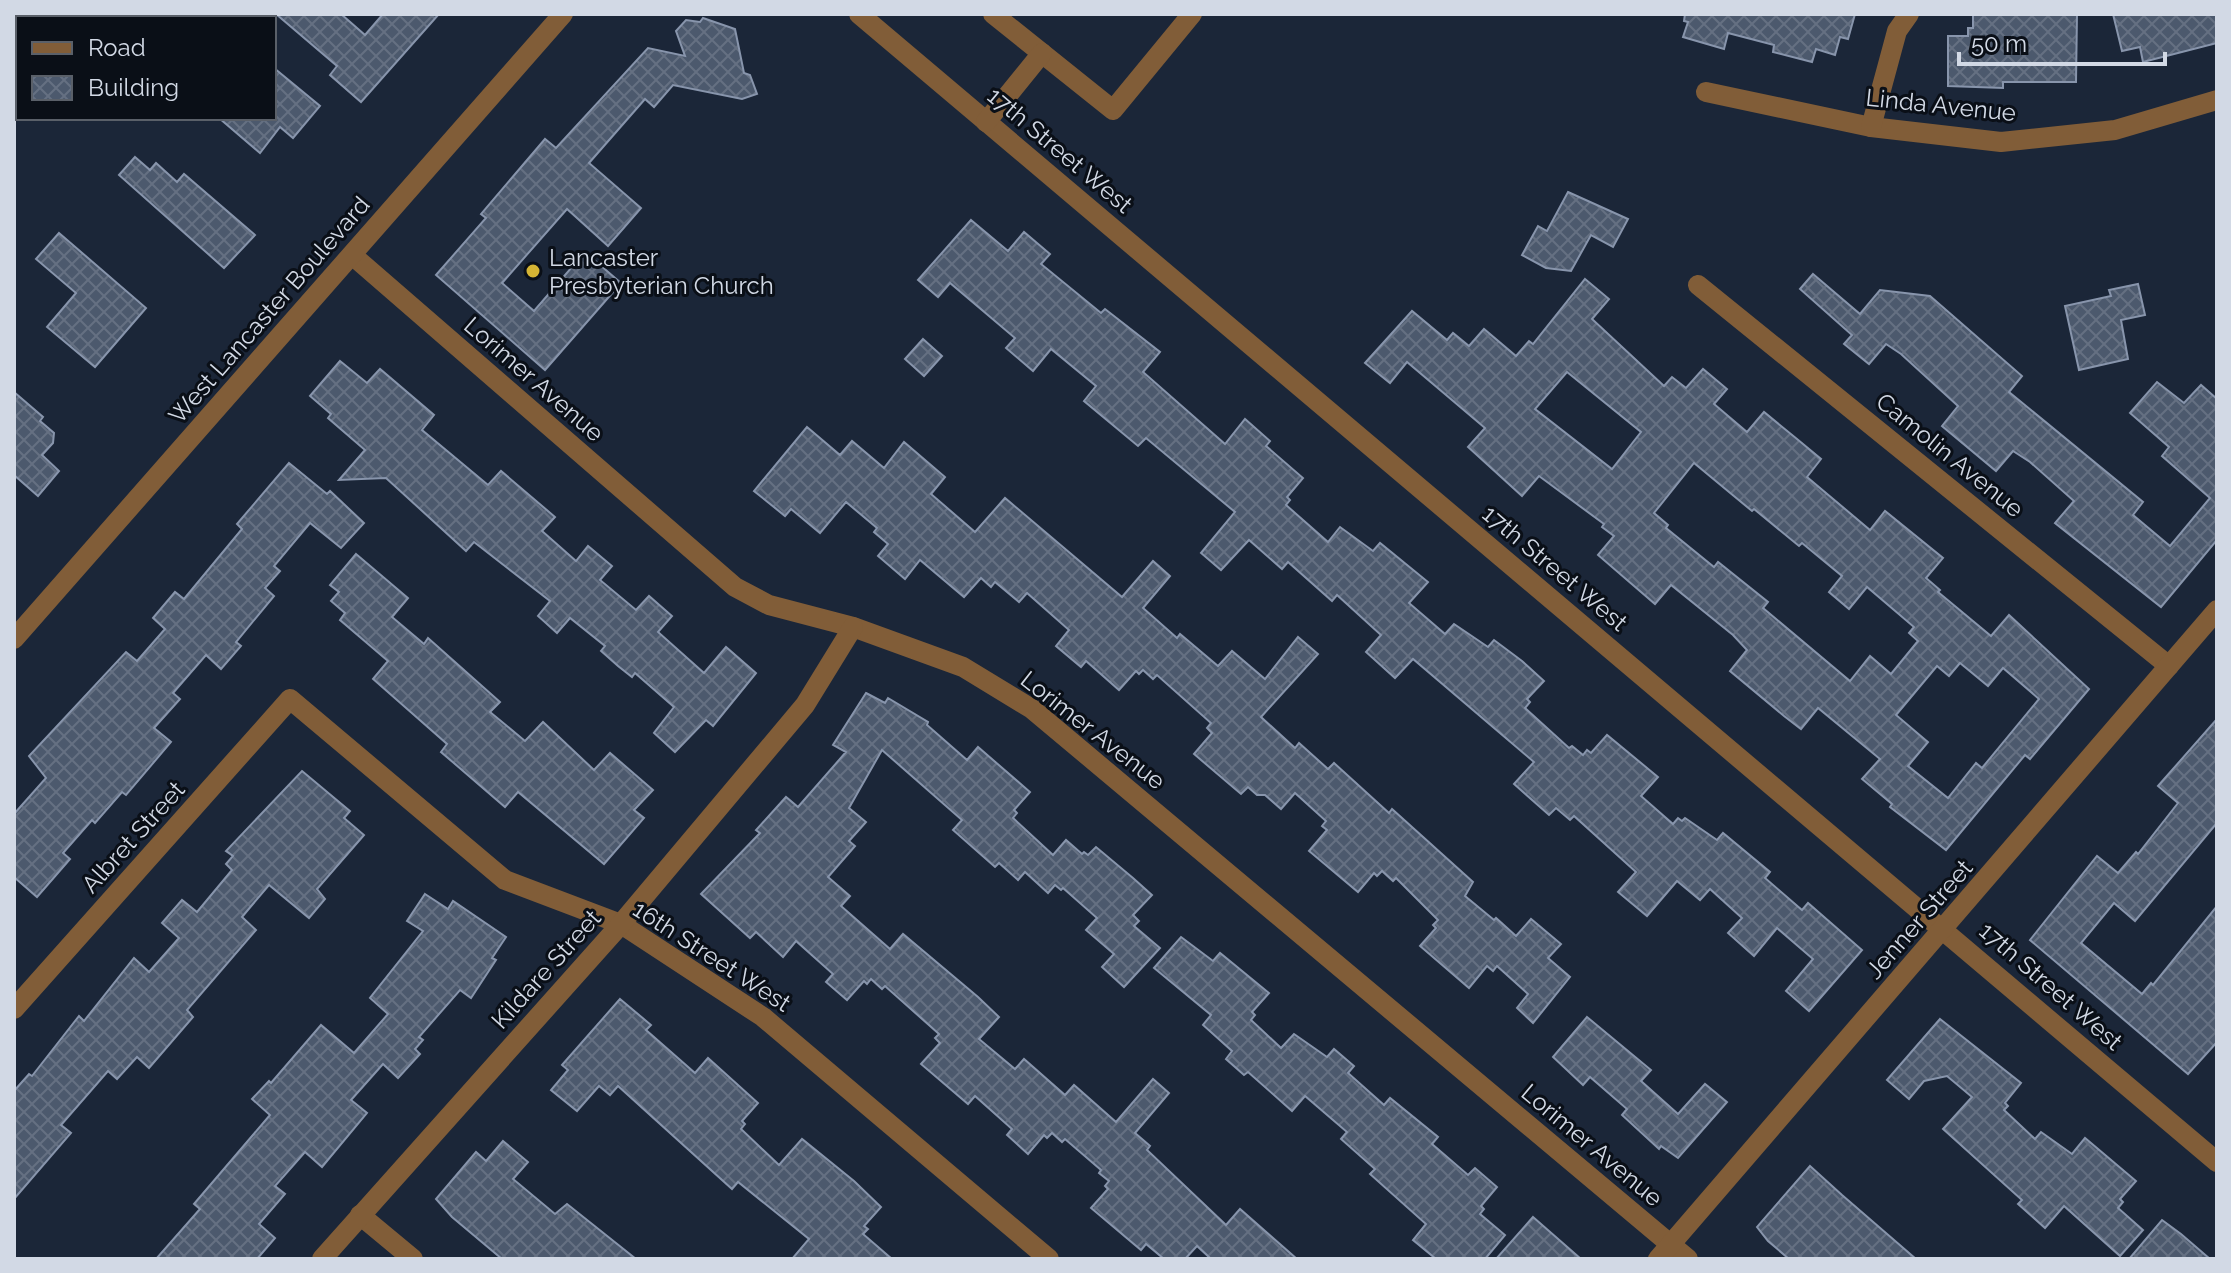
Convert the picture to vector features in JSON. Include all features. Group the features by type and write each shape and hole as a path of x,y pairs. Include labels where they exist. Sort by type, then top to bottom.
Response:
{"street":[{"name":"West Lancaster Boulevard","path":"14,638 563,14"},
{"name":"17th Street West","path":"859,14 2214,1153"},
{"path":"993,14 1113,110 1192,14"},
{"path":"1871,127 1897,31 1909,14"},
{"path":"986,122 1042,53"},
{"name":"Linda Avenue","path":"1706,92 1871,127 2001,142 2115,130 2217,100"},
{"name":"Lorimer Avenue","path":"352,255 735,587 769,605 853,627 963,667 1032,709 1664,1252 1688,1259"},
{"name":"Camolin Avenue","path":"1698,285 2169,666"},
{"name":"Jenner Street","path":"1664,1252 2217,610"},
{"name":"Kildare Street","path":"322,1259 621,924 805,705 853,627"},
{"name":"16th Street West","path":"290,699 505,880 621,924 763,1017 1049,1259"},
{"name":"Albret Street","path":"14,1009 290,699"},
{"path":"360,1215 413,1259"}],"building":[{"path":"276,14 341,14 365,35 383,14 439,14 361,102 330,75 337,66"},
{"path":"1685,14 1855,14 1848,39 1840,37 1835,55 1816,49 1812,62 1773,52 1774,45 1728,33 1724,49 1683,37 1688,22 1684,21"},
{"path":"1973,14 2077,14 2076,82 2003,82 2003,88 1948,86 1948,36 1968,36 1968,28 1973,28"},
{"path":"2113,14 2217,14 2217,43 2143,62 2140,47 2122,51"},
{"path":"703,18 735,29 744,73 750,75 757,94 742,99 673,85 654,107 645,99 589,163 641,208 608,246 567,209 502,283 534,311 585,252 621,283 545,370 436,275 486,218 481,214 545,139 556,148 648,48 685,56 676,31 686,20 700,22"},
{"path":"276,70 320,106 293,138 280,127 260,153 221,120 276,120"},
{"path":"135,157 150,170 156,163 177,182 184,174 255,235 224,268 119,175"},
{"path":"1568,192 1628,219 1613,247 1591,235 1571,271 1546,268 1522,255 1538,226 1547,231"},
{"path":"971,220 1008,251 1024,232 1050,254 1041,264 1101,313 1105,309 1160,352 1143,372 1225,444 1245,419 1270,441 1266,446 1303,478 1287,497 1290,500 1286,505 1328,542 1340,527 1373,551 1380,543 1428,582 1409,603 1445,634 1454,624 1488,647 1494,640 1522,661 1544,681 1527,699 1530,702 1525,708 1569,748 1572,746 1583,755 1587,750 1591,753 1607,735 1658,777 1641,796 1673,824 1678,818 1682,821 1685,818 1717,840 1723,833 1770,872 1765,878 1802,910 1808,903 1862,950 1809,1011 1786,991 1813,959 1777,928 1754,956 1728,933 1742,918 1710,889 1700,900 1677,881 1647,916 1618,892 1636,872 1574,816 1570,820 1556,808 1549,815 1514,784 1534,762 1413,659 1395,678 1366,652 1381,635 1337,595 1332,601 1288,562 1282,569 1249,540 1221,570 1201,553 1235,512 1146,438 1138,446 1084,401 1096,386 1051,349 1033,371 1006,348 1015,338 950,283 938,297 918,280"},
{"path":"59,233 146,308 95,367 47,327 76,293 36,259"},
{"path":"1813,274 1860,314 1880,290 1930,296 2022,376 2009,392 2143,502 2133,515 2170,546 2210,498 2162,456 2169,447 2130,413 2157,382 2184,403 2201,385 2217,399 2217,540 2161,607 2055,523 2074,501 2030,462 2013,451 1996,471 1942,426 1958,406 1901,354 1886,344 1869,364 1844,344 1852,335 1800,289"},
{"path":"1585,279 1609,299 1592,319 1664,386 1672,377 1686,388 1703,369 1727,389 1714,404 1747,432 1764,412 1821,459 1807,477 1870,530 1885,511 1943,558 1926,578 1940,590 1938,592 1991,636 2009,615 2089,689 2030,759 2025,755 1946,850 1890,807 1892,804 1862,779 1880,759 1818,708 1801,729 1730,671 1747,650 1733,635 1671,585 1655,604 1598,555 1614,536 1602,527 1604,524 1539,476 1522,496 1468,447 1485,428 1407,362 1390,383 1365,363 1412,311 1447,340 1453,333 1469,346 1484,329 1516,356 1529,341 1533,344","holes":["1567,372 1641,432 1612,469 1535,409","1694,463 1752,511 1754,509 1799,546 1802,543 1842,576 1829,592 1849,609 1867,587 1914,627 1909,633 1918,641 1891,674 1870,656 1850,681 1763,608 1768,602 1718,562 1714,567 1666,528 1668,525 1654,513","1960,663 1988,686 2003,668 2039,699 1982,768 1976,763 1948,798 1908,766 1928,742 1896,715 1937,666 1949,676"]},
{"path":"2138,284 2145,315 2121,320 2128,359 2079,370 2065,306 2111,296 2109,290"},
{"path":"923,339 942,356 924,376 905,359"},
{"path":"340,361 367,383 380,369 434,415 422,430 488,485 501,471 555,517 542,531 576,561 588,546 612,566 600,580 636,610 649,596 672,616 658,632 704,673 726,647 756,673 713,726 706,720 675,752 654,733 674,707 635,673 632,677 618,666 601,651 605,646 570,618 557,633 538,616 550,601 474,542 466,551 386,478 339,480 365,450 328,418 331,414 310,396"},
{"path":"14,392 43,417 40,421 54,433 53,443 42,455 59,471 38,496 14,475"},
{"path":"807,427 840,455 852,441 884,468 904,442 945,477 931,494 975,532 1005,498 1122,597 1153,561 1170,576 1143,608 1177,638 1180,634 1218,666 1232,651 1265,679 1298,637 1318,654 1261,717 1295,748 1299,743 1328,769 1334,763 1389,813 1392,809 1473,882 1465,896 1494,920 1496,918 1516,936 1531,919 1561,944 1548,958 1570,977 1533,1023 1517,1008 1528,994 1497,966 1493,971 1487,966 1469,988 1420,946 1436,928 1433,925 1438,920 1396,878 1393,881 1382,871 1377,876 1374,873 1358,892 1309,851 1327,830 1322,826 1326,821 1295,793 1281,809 1265,795 1257,795 1248,787 1241,794 1194,754 1212,733 1207,728 1211,723 1157,675 1153,679 1143,670 1139,674 1136,671 1119,690 1086,661 1081,667 1056,646 1069,630 1027,593 1019,602 995,582 991,587 981,578 964,597 920,560 905,579 878,556 888,544 874,532 877,528 846,502 820,533 791,509 785,516 754,491"},
{"path":"289,463 327,494 330,491 364,523 341,548 310,523 274,566 280,571 265,588 274,596 236,642 241,646 221,669 206,655 173,693 180,699 154,728 171,742 126,795 122,792 63,853 70,859 37,897 14,877 14,814 46,778 29,756 126,652 137,661 165,629 153,618 175,592 184,599 242,529 237,524"},
{"path":"356,554 408,598 392,617 424,644 428,638 500,702 490,712 525,741 543,722 594,770 610,753 653,790 634,810 644,818 604,864 518,792 505,807 441,752 447,744 373,679 388,661 340,620 345,613 331,601 339,592 330,585"},
{"path":"866,693 885,703 888,698 928,722 927,725 967,760 978,747 1030,792 1014,810 1017,813 1013,818 1053,855 1066,840 1082,854 1088,855 1096,847 1133,878 1152,895 1133,915 1139,921 1134,926 1160,948 1124,987 1102,967 1114,954 1086,930 1097,918 1063,888 1061,890 1055,885 1048,893 1025,872 1018,880 999,863 995,867 953,830 962,820 882,750 849,808 866,822 849,841 855,846 828,877 850,896 841,906 890,949 903,934 978,997 999,1017 979,1039 1015,1069 1024,1059 1065,1095 1074,1085 1116,1122 1153,1079 1169,1093 1135,1133 1150,1146 1147,1150 1226,1225 1240,1209 1297,1259 1211,1259 1197,1246 1185,1259 1164,1259 1146,1244 1141,1250 1091,1208 1108,1189 1105,1186 1109,1181 1099,1173 1101,1170 1065,1139 1062,1142 1052,1133 1047,1138 1044,1135 1028,1154 1007,1135 1012,1129 975,1096 968,1104 921,1064 940,1043 935,1038 939,1034 885,986 882,989 871,979 867,984 864,981 847,1000 826,982 833,974 796,941 783,957 756,932 750,938 701,894 760,833 756,830 786,797 798,807 846,752 833,745"},
{"path":"2217,719 2217,823 2135,921 2114,903 2081,943 2142,994 2151,983 2153,985 2217,906 2217,1042 2188,1074 2030,940 2097,856 2118,873 2136,852 2138,854 2178,803 2158,786"},
{"path":"302,771 350,811 344,818 364,835 317,889 325,899 309,918 269,885 242,917 256,930 187,1010 193,1017 149,1068 137,1057 117,1079 108,1071 61,1125 71,1133 14,1199 14,1091 29,1074 32,1076 79,1016 84,1021 134,958 149,972 179,938 162,923 182,900 197,912 232,870 226,864 233,856 226,851"},
{"path":"425,894 448,909 453,901 506,937 492,958 496,960 471,998 460,990 419,1037 423,1040 415,1049 420,1054 398,1078 383,1064 351,1100 367,1113 322,1167 305,1152 275,1186 285,1194 259,1224 275,1238 257,1259 156,1259 200,1209 194,1204 270,1115 252,1099 269,1081 271,1083 321,1025 354,1053 388,1014 370,998 423,931 407,921"},
{"path":"1181,937 1213,961 1220,953 1269,993 1252,1012 1255,1015 1251,1020 1281,1048 1294,1034 1327,1057 1334,1049 1354,1066 1348,1073 1384,1105 1390,1098 1438,1137 1432,1144 1468,1175 1475,1168 1497,1187 1481,1206 1484,1209 1480,1214 1505,1235 1485,1259 1436,1259 1413,1240 1426,1224 1370,1174 1375,1169 1341,1139 1347,1132 1305,1096 1292,1111 1248,1072 1244,1075 1226,1059 1232,1051 1203,1025 1211,1015 1154,968"},
{"path":"620,999 651,1025 646,1030 695,1073 708,1058 758,1103 742,1121 745,1124 741,1129 779,1165 802,1139 854,1181 881,1207 864,1226 868,1229 863,1234 892,1259 792,1259 809,1239 738,1182 732,1189 618,1086 610,1095 599,1086 577,1111 551,1090 568,1070 562,1065"},
{"path":"1587,1017 1651,1070 1641,1081 1678,1114 1705,1084 1727,1102 1678,1158 1661,1146 1659,1149 1622,1115 1627,1109 1590,1077 1583,1085 1553,1057"},
{"path":"1940,1019 2021,1083 2005,1103 2008,1106 2004,1110 2035,1139 2041,1132 2072,1154 2085,1138 2136,1181 2120,1199 2123,1202 2118,1208 2143,1230 2120,1256 2064,1206 2045,1228 2018,1204 2022,1200 1943,1129 1972,1097 1947,1076 1924,1081 1909,1099 1887,1080"},
{"path":"503,1141 528,1162 513,1179 555,1214 567,1204 636,1259 502,1259 452,1217 436,1199 476,1152 486,1161"},
{"path":"1810,1166 1916,1259 1789,1259 1768,1241 1757,1227"},
{"path":"1533,1217 1581,1259 1496,1259"},
{"path":"2162,1220 2181,1234 2210,1259 2129,1259"}],"place":[{"name":"Lancaster Presbyterian Church","path":"533,271"}]}
